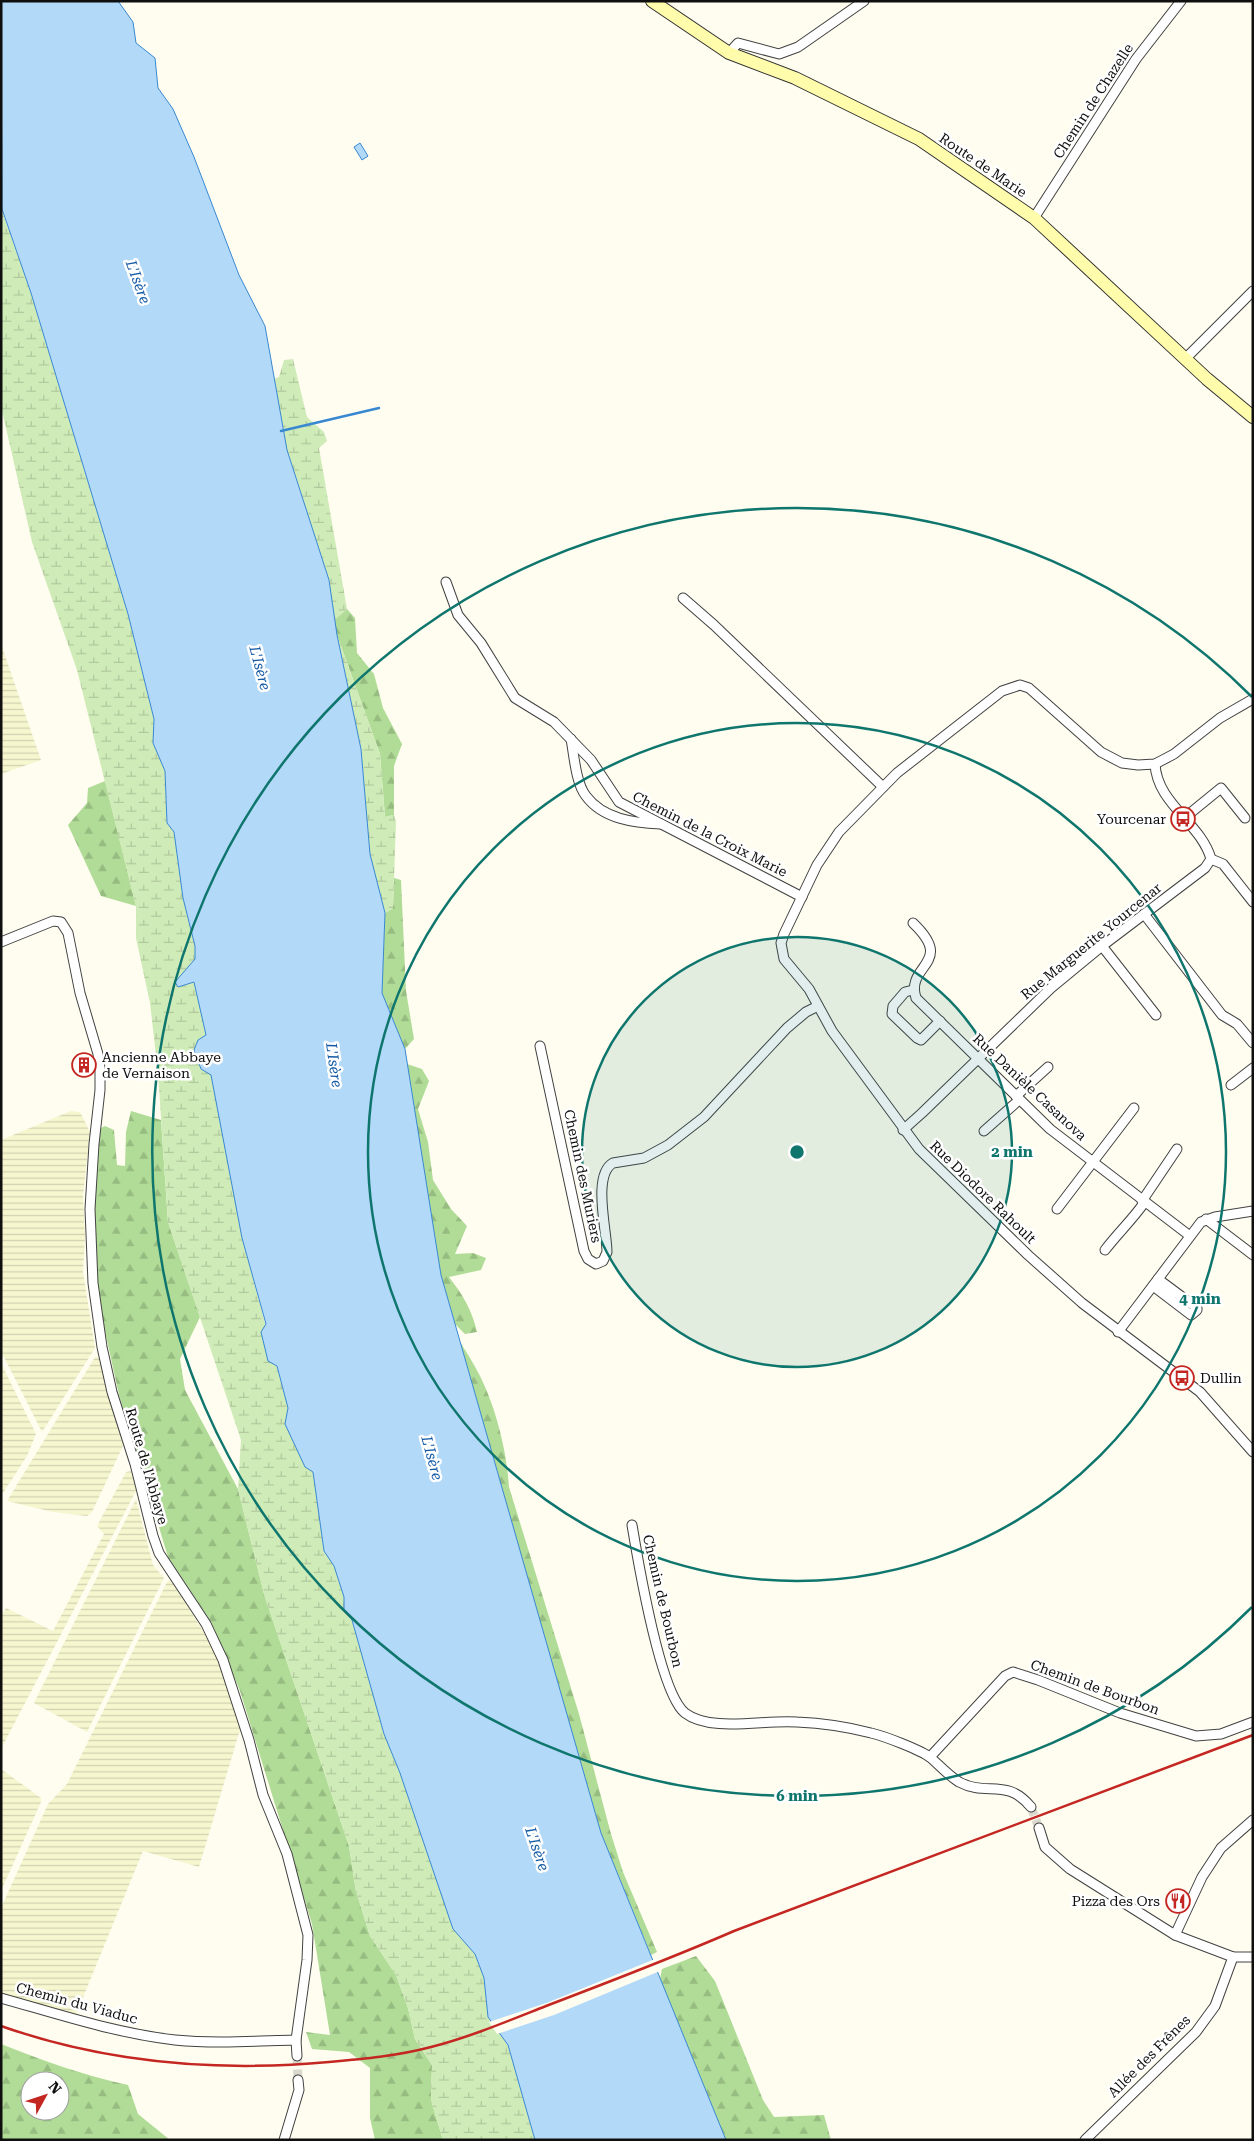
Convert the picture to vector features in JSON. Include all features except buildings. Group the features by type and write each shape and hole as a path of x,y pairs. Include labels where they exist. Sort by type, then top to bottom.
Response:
{"street":[{"name":"Route de Marie","path":"652,1 729,53 795,78 919,139 1034,218 1253,417"},
{"path":"729,53 738,43 779,54 798,47 864,1"},
{"name":"Chemin de Chazelle","path":"1034,218 1136,59 1181,1"},
{"path":"1186,358 1253,291"},
{"name":"Chemin de la Croix Marie","path":"446,582 458,615 481,643 515,698 554,722 591,760 619,802 802,897"},
{"path":"683,598 714,625 883,787"},
{"name":"Rue Diodore Rahoult","path":"1155,764 1122,763 1101,752 1038,695 1020,685 1002,691 898,773 839,832 817,865 781,943 784,959 809,989 832,1031 918,1149 1028,1255 1118,1332 1200,1392 1253,1452"},
{"path":"1253,699 1220,718 1174,754 1155,764 1155,771 1164,794 1206,845 1211,859 1224,864 1249,891 1253,902"},
{"path":"571,739 577,772 585,796 608,815 640,823 664,824"},
{"path":"1183,819 1221,788 1245,818"},
{"name":"Rue Marguerite Yourcenar","path":"903,1130 1036,1000 1102,946 1205,868 1211,859"},
{"path":"1144,914 1222,1016 1237,1024 1253,1043"},
{"name":"Route de l'Abbaye","path":"1,942 53,921 61,922 68,933 80,993 98,1054 100,1068 100,1090 90,1209 93,1283 102,1347 112,1392 135,1464 159,1553 206,1624 223,1660 246,1731 263,1795 287,1854 308,1935 307,1960 296,2040 297,2056"},
{"path":"913,922 930,942 928,960 915,981 914,990 905,992 892,1006 892,1014 921,1040 940,1021"},
{"path":"1102,946 1156,1015"},
{"name":"Rue Danièle Casanova","path":"914,990 916,998 1050,1129 1143,1202 1190,1236"},
{"name":"Chemin des Muriers","path":"540,1046 584,1250 588,1259 596,1264 604,1261 607,1252 602,1181 609,1166 613,1163 644,1158 668,1145 704,1116 787,1028 806,1012 818,1006"},
{"path":"984,1131 1048,1066"},
{"path":"1231,1085 1253,1068"},
{"path":"1057,1209 1134,1108"},
{"path":"1105,1250 1124,1225 1130,1222 1177,1150"},
{"path":"1118,1332 1190,1236 1206,1219 1253,1211"},
{"path":"1206,1219 1253,1255"},
{"name":"Chemin de Bourbon","path":"632,1525 640,1574 657,1648 670,1688 677,1703 685,1713 696,1718 727,1725 797,1722 858,1730 886,1737 930,1757 1005,1676 1013,1672 1120,1713 1196,1736 1221,1734 1253,1722"},
{"path":"930,1757 939,1767 961,1783 1013,1792 1023,1798 1031,1807"},
{"path":"1175,1936 1202,1877 1211,1862 1221,1848 1253,1820"},
{"path":"1039,1828 1045,1847 1070,1869 1175,1936 1233,1957 1253,1957"},
{"name":"Allée des Frênes","path":"1085,2140 1196,2032 1215,2006 1233,1957"},
{"name":"Chemin du Viaduc","path":"1,1998 113,2030 174,2040 204,2042 296,2040"},
{"path":"284,2140 299,2090 298,2080"}],"green space":[{"path":"1,208 31,293 128,614 154,719 153,743 165,771 167,823 174,832 183,898 195,946 195,959 175,983 178,987 194,982 206,1035 242,1238 288,1408 285,1424 313,1472 324,1551 334,1566 344,1597 344,1611 352,1620 384,1734 400,1773 453,1928 475,1954 484,1978 488,2017 508,2045 535,2140 443,2140 431,2100 432,2065 415,2039 408,2008 396,1975 370,1936 356,1891 349,1846 264,1594 238,1489 241,1440 168,1222 158,1073 150,1003 136,938 136,906 77,670 32,542 1,406"},
{"path":"293,359 307,417 324,432 327,441 319,448 347,609 334,620 329,580 287,450 274,379 279,377 284,360"},
{"path":"347,609 355,618 357,653 374,674 383,708 402,744 394,766 394,815 385,817 380,754 337,635 334,620"},
{"path":"337,635 380,754 385,817 394,815 396,822 393,908 385,913 370,854 361,749"},
{"path":"1,644 41,760 1,774"},
{"path":"105,781 136,906 101,896 68,825 87,803 88,788"},
{"path":"394,878 401,880 406,991 414,1039 405,1049 382,993 385,913 393,908"},
{"path":"407,1064 422,1069 429,1081 418,1109 428,1142 433,1180 451,1209 467,1226 455,1254 473,1253 486,1258 481,1270 449,1277 466,1303 477,1332 465,1334 455,1324 441,1275"},
{"path":"71,1111 80,1112 90,1132 83,1196 85,1236 83,1272 95,1348 42,1432 1,1351 1,1140"},
{"path":"131,1111 161,1120 168,1222 200,1317 180,1359 185,1390 238,1489 264,1594 349,1846 356,1891 370,1936 396,1975 408,2008 415,2039 432,2065 431,2100 443,2140 375,2140 370,2118 370,2068 349,2052 312,2049 306,2032 330,2035 312,1924 240,1691 211,1622 168,1557 119,1395 95,1286 94,1144 97,1130 105,1126 114,1130 117,1165 125,1166 126,1132"},
{"path":"460,1342 480,1376 496,1416 506,1459 509,1487 579,1714 623,1872 657,1952 651,1955 601,1833"},
{"path":"95,1357 100,1357 123,1446 92,1512 87,1516 53,1512 7,1501"},
{"path":"1,1363 36,1434 27,1456 1,1496"},
{"path":"131,1471 137,1489 1,1749 1,1617 6,1608 53,1631 104,1534 97,1526 126,1472"},
{"path":"136,1499 153,1565 164,1578 87,1732 34,1703"},
{"path":"171,1580 213,1647 241,1731 199,1867 143,1851 75,2017 1,1992 1,1908 48,1804 67,1784 167,1582"},
{"path":"1,1769 41,1798 41,1802 1,1891"},
{"path":"696,1956 715,1981 763,2100 774,2117 824,2115 831,2140 726,2140 660,1979 662,1969"},
{"path":"1,2044 48,2062 128,2085 138,2114 170,2140 1,2140"}],"water":[{"name":"L'Isère","path":"1,1 118,1 133,22 136,43 155,58 158,88 173,109 194,157 239,275 265,326 287,450 329,580 337,635 361,749 370,854 385,913 382,993 405,1049 441,1275 601,1833 726,2140 535,2140 508,2045 488,2017 484,1978 475,1954 453,1929 400,1773 384,1734 352,1620 344,1611 344,1597 334,1566 324,1551 313,1472 305,1467 285,1424 288,1408 277,1366 268,1361 261,1332 266,1324 242,1238 211,1075 201,1069 194,1050 198,1040 206,1035 194,982 178,987 175,982 195,959 195,946 183,898 174,832 167,823 165,771 153,743 154,719 128,614 31,293 2,209"},
{"path":"360,143 368,156 362,160 354,147"}],"pier":[{"path":"655,1959 660,1971 554,2015 497,2034 489,2022 549,2002"}],"waterway":[{"path":"281,431 379,408"}],"tunnel":[{"path":"1031,1807 1039,1828"},
{"path":"297,2056 298,2080"}],"railway":[{"path":"1,2026 81,2049 163,2062 205,2065 288,2065 367,2058 418,2050 446,2043 489,2028 640,1970 734,1931 1253,1735"}],"place":[{"name":"Yourcenar","path":"1183,819"},
{"name":"Ancienne Abbaye de Vernaison","path":"84,1065"},
{"name":"Dullin","path":"1182,1378"},
{"name":"Pizza des Ors","path":"1178,1901"}]}
